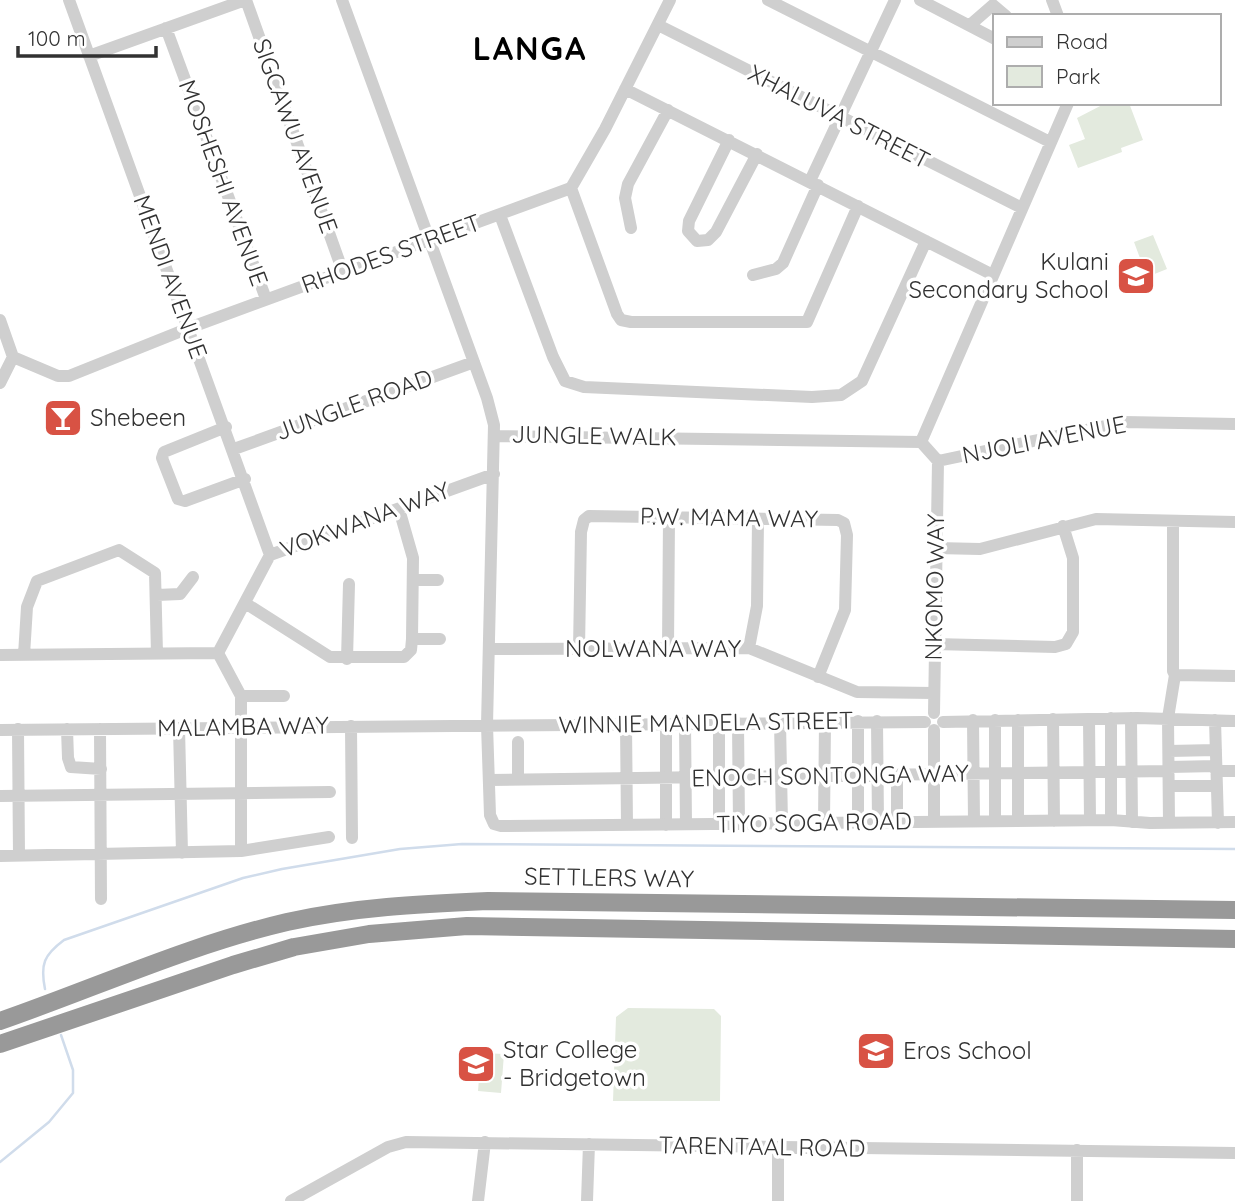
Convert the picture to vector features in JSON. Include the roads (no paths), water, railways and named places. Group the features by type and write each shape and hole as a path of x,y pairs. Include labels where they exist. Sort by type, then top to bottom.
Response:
{"highway":[{"name":"SETTLERS WAY","path":"0,1021 15,1013 277,925 398,905 488,901 1235,910"},
{"name":"SETTLERS WAY","path":"0,1044 294,947 369,934 434,928 1235,939"}],"street":[{"name":"MENDI AVENUE","path":"69,0 245,479 270,555"},
{"path":"89,56 245,0"},
{"name":"SIGCAWU AVENUE","path":"245,0 343,272"},
{"name":"JUNGLE WALK","path":"342,0 474,362 491,413 494,436 921,442"},
{"path":"670,0 571,188 621,320 807,322 858,206"},
{"path":"768,0 1050,142"},
{"path":"753,275 780,266 840,118 895,0"},
{"path":"919,0 993,38"},
{"path":"970,25 993,5 1004,14"},
{"name":"XHALUVA STREET","path":"658,26 1022,208"},
{"name":"MOSHESHI AVENUE","path":"166,28 266,299"},
{"path":"625,89 993,275"},
{"path":"938,461 921,442 1067,105"},
{"path":"632,228 625,198 628,184 668,110"},
{"path":"729,140 689,221 688,232 697,241 708,240 716,232 757,154"},
{"name":"RHODES STREET","path":"13,357 58,376 69,376 266,299 571,188"},
{"path":"500,215 553,357 565,381 584,387 812,397 848,393 865,375 926,241"},
{"path":"0,320 13,357 0,383"},
{"name":"JUNGLE ROAD","path":"234,449 474,362"},
{"name":"NJOLI AVENUE","path":"938,461 1124,422 1235,424"},
{"path":"226,427 164,452 163,462 174,492 178,499 184,501 245,479"},
{"path":"487,725 494,436"},
{"name":"NKOMO WAY","path":"934,821 933,644 938,461"},
{"name":"VOKWANA WAY","path":"218,653 270,555 494,474"},
{"path":"246,603 324,654 348,659 404,657 411,650 412,639 412,551 398,509"},
{"name":"P.W. MAMA WAY","path":"579,649 584,520 593,516 835,520 845,526 845,610 818,677"},
{"path":"668,648 670,517"},
{"path":"749,648 757,606 758,519"},
{"path":"936,548 981,549 1096,519 1235,522"},
{"path":"1169,823 1168,718 1175,675 1170,654 1173,521"},
{"path":"933,644 1055,647 1066,644 1073,632 1073,558 1063,526"},
{"path":"24,655 27,607 40,578 119,550 152,569 157,595 157,654"},
{"path":"157,595 180,594 193,577"},
{"path":"413,580 438,580"},
{"path":"348,659 349,584"},
{"path":"412,639 440,639"},
{"name":"NOLWANA WAY","path":"490,649 749,648 865,693 934,693"},
{"path":"0,655 218,653 241,696 241,851"},
{"path":"1175,675 1235,676"},
{"path":"241,696 284,696"},
{"path":"1111,718 1111,820"},
{"name":"WINNIE MANDELA STREET","path":"487,725 1111,718 1235,721"},
{"path":"1131,718 1132,822"},
{"path":"1053,719 1054,821"},
{"path":"1089,719 1090,820"},
{"path":"973,720 974,821"},
{"path":"995,720 995,821"},
{"path":"1017,821 1018,720"},
{"path":"1214,720 1218,822"},
{"path":"858,822 859,721"},
{"path":"877,721 878,822"},
{"path":"780,722 782,823"},
{"path":"824,823 825,722"},
{"path":"666,723 666,825"},
{"path":"685,723 686,824"},
{"path":"719,723 719,824"},
{"path":"738,723 739,824"},
{"path":"626,724 627,825"},
{"name":"MALAMBA WAY","path":"0,730 487,725"},
{"name":"TIYO SOGA ROAD","path":"487,725 491,820 497,826 1090,820 1235,822"},
{"path":"351,726 352,838"},
{"path":"179,728 182,853"},
{"path":"18,729 19,856"},
{"path":"67,729 69,764 76,769 100,769"},
{"path":"100,729 101,899"},
{"path":"518,742 518,779"},
{"path":"1169,751 1216,750"},
{"name":"ENOCH SONTONGA WAY","path":"490,780 1132,772 1169,769 1235,771"},
{"path":"897,775 897,822"},
{"path":"1169,786 1217,786"},
{"path":"0,796 330,792"},
{"path":"0,856 241,851 329,837"},
{"path":"481,1200 485,1142"},
{"name":"TARENTAAL ROAD","path":"300,1199 396,1144 485,1142 1235,1153"},
{"path":"587,1201 589,1144"},
{"path":"778,1147 778,1201"},
{"path":"1077,1150 1077,1201"}],"waterway":[{"path":"45,989 45,961 52,950 64,940 243,878 400,849 462,844 1235,849"},
{"path":"0,1162 49,1122 73,1093 73,1070 61,1035"}],"place":[{"name":"Kulani Secondary School","path":"1136,276"},
{"name":"Shebeen","path":"63,418"},
{"name":"Eros School","path":"876,1051"},
{"name":"Star College - Bridgetown","path":"476,1064"}],"district":[{"name":"LANGA","path":"530,49"}]}
